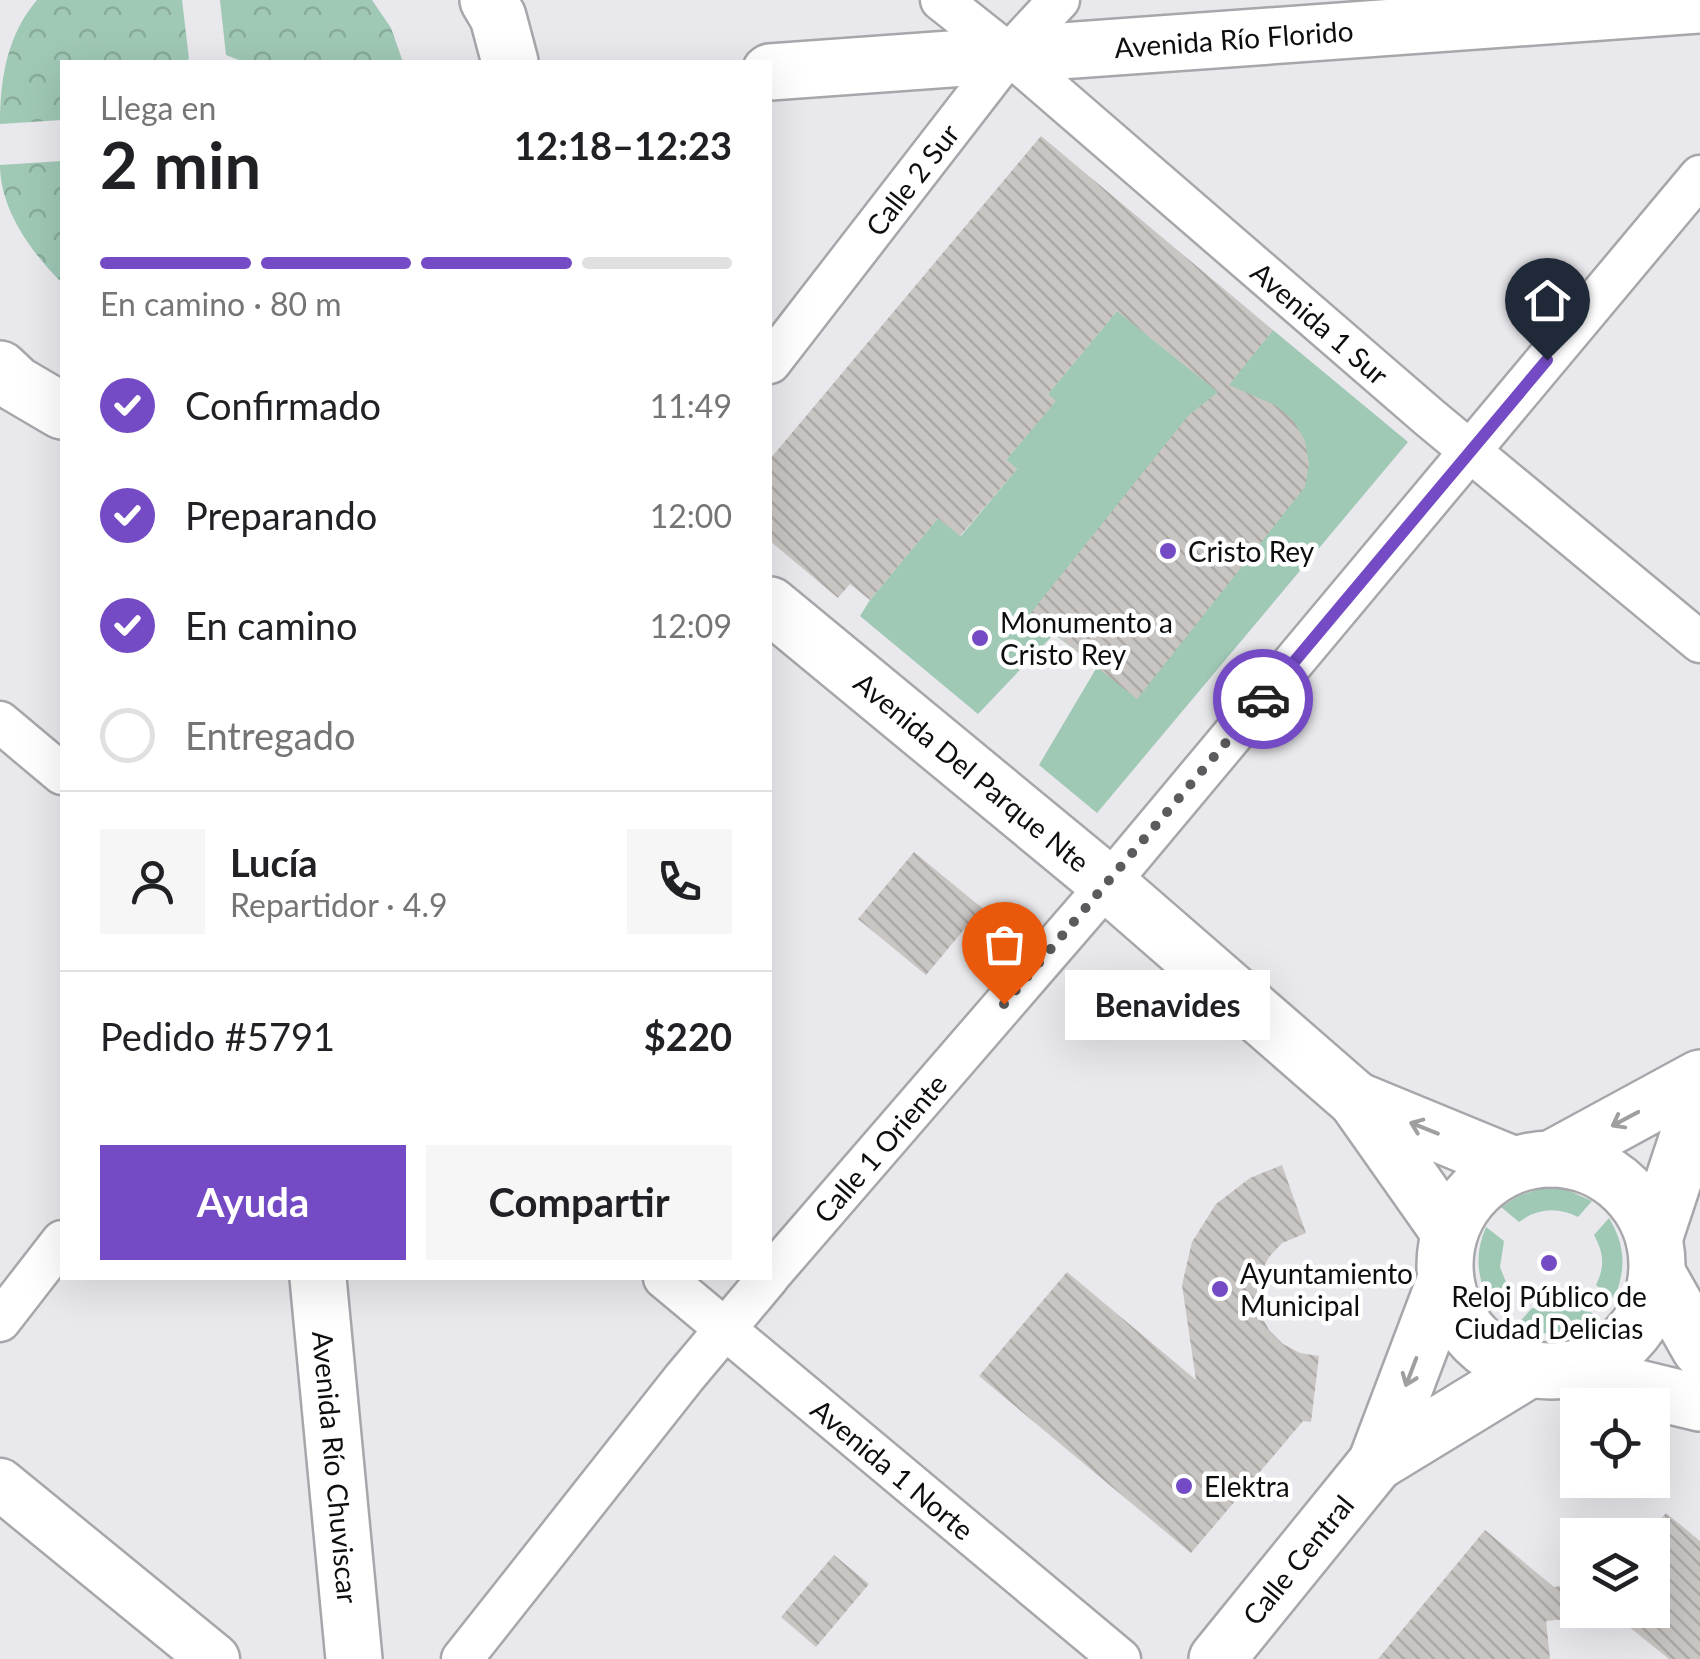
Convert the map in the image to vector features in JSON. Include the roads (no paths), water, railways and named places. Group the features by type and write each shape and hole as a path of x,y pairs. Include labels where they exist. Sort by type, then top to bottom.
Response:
{"main road":[{"path":"488,0 498,17 509,60"},
{"name":"Avenida Río Florido","path":"772,72 1700,5"},
{"name":"Avenida Del Parque Nte","path":"772,608 1108,884 1356,1100"},
{"path":"1376,1462 1464,1203 1486,1180 1533,1162 1700,1078"},
{"path":"1356,1100 1533,1162 1585,1164 1616,1181 1640,1207 1656,1256 1700,1350"},
{"path":"1356,1100 1447,1256 1455,1312 1474,1339 1500,1358 1700,1403"},
{"path":"1376,1462 1547,1370 1592,1363 1617,1348 1637,1327 1651,1302 1656,1256 1700,1100"},
{"name":"Avenida Río Chuviscar","path":"318,1280 354,1659"},
{"name":"Calle Central","path":"1217,1659 1376,1462"}],"street":[{"name":"Avenida 1 Sur","path":"941,0 1700,642"},
{"name":"Calle 2 Sur","path":"772,359 1009,54 1060,0"},
{"name":"Calle 1 Oriente","path":"772,1273 1108,884 1700,176"},
{"path":"0,722 60,772"},
{"path":"0,1321 60,1244"},
{"name":"Avenida 1 Norte","path":"666,1280 1120,1659"},
{"name":"Calle 1 Oriente","path":"462,1659 766,1280"},
{"path":"0,1484 214,1659"}],"place":[{"name":"Cristo Rey","path":"1168,551"},
{"name":"Monumento a Cristo Rey","path":"980,638"},
{"name":"Benavides","path":"1004,1004"},
{"name":"Reloj Público de Ciudad Delicias","path":"1549,1263"},
{"name":"Ayuntamiento Municipal","path":"1220,1289"},
{"name":"Elektra","path":"1184,1486"}]}
